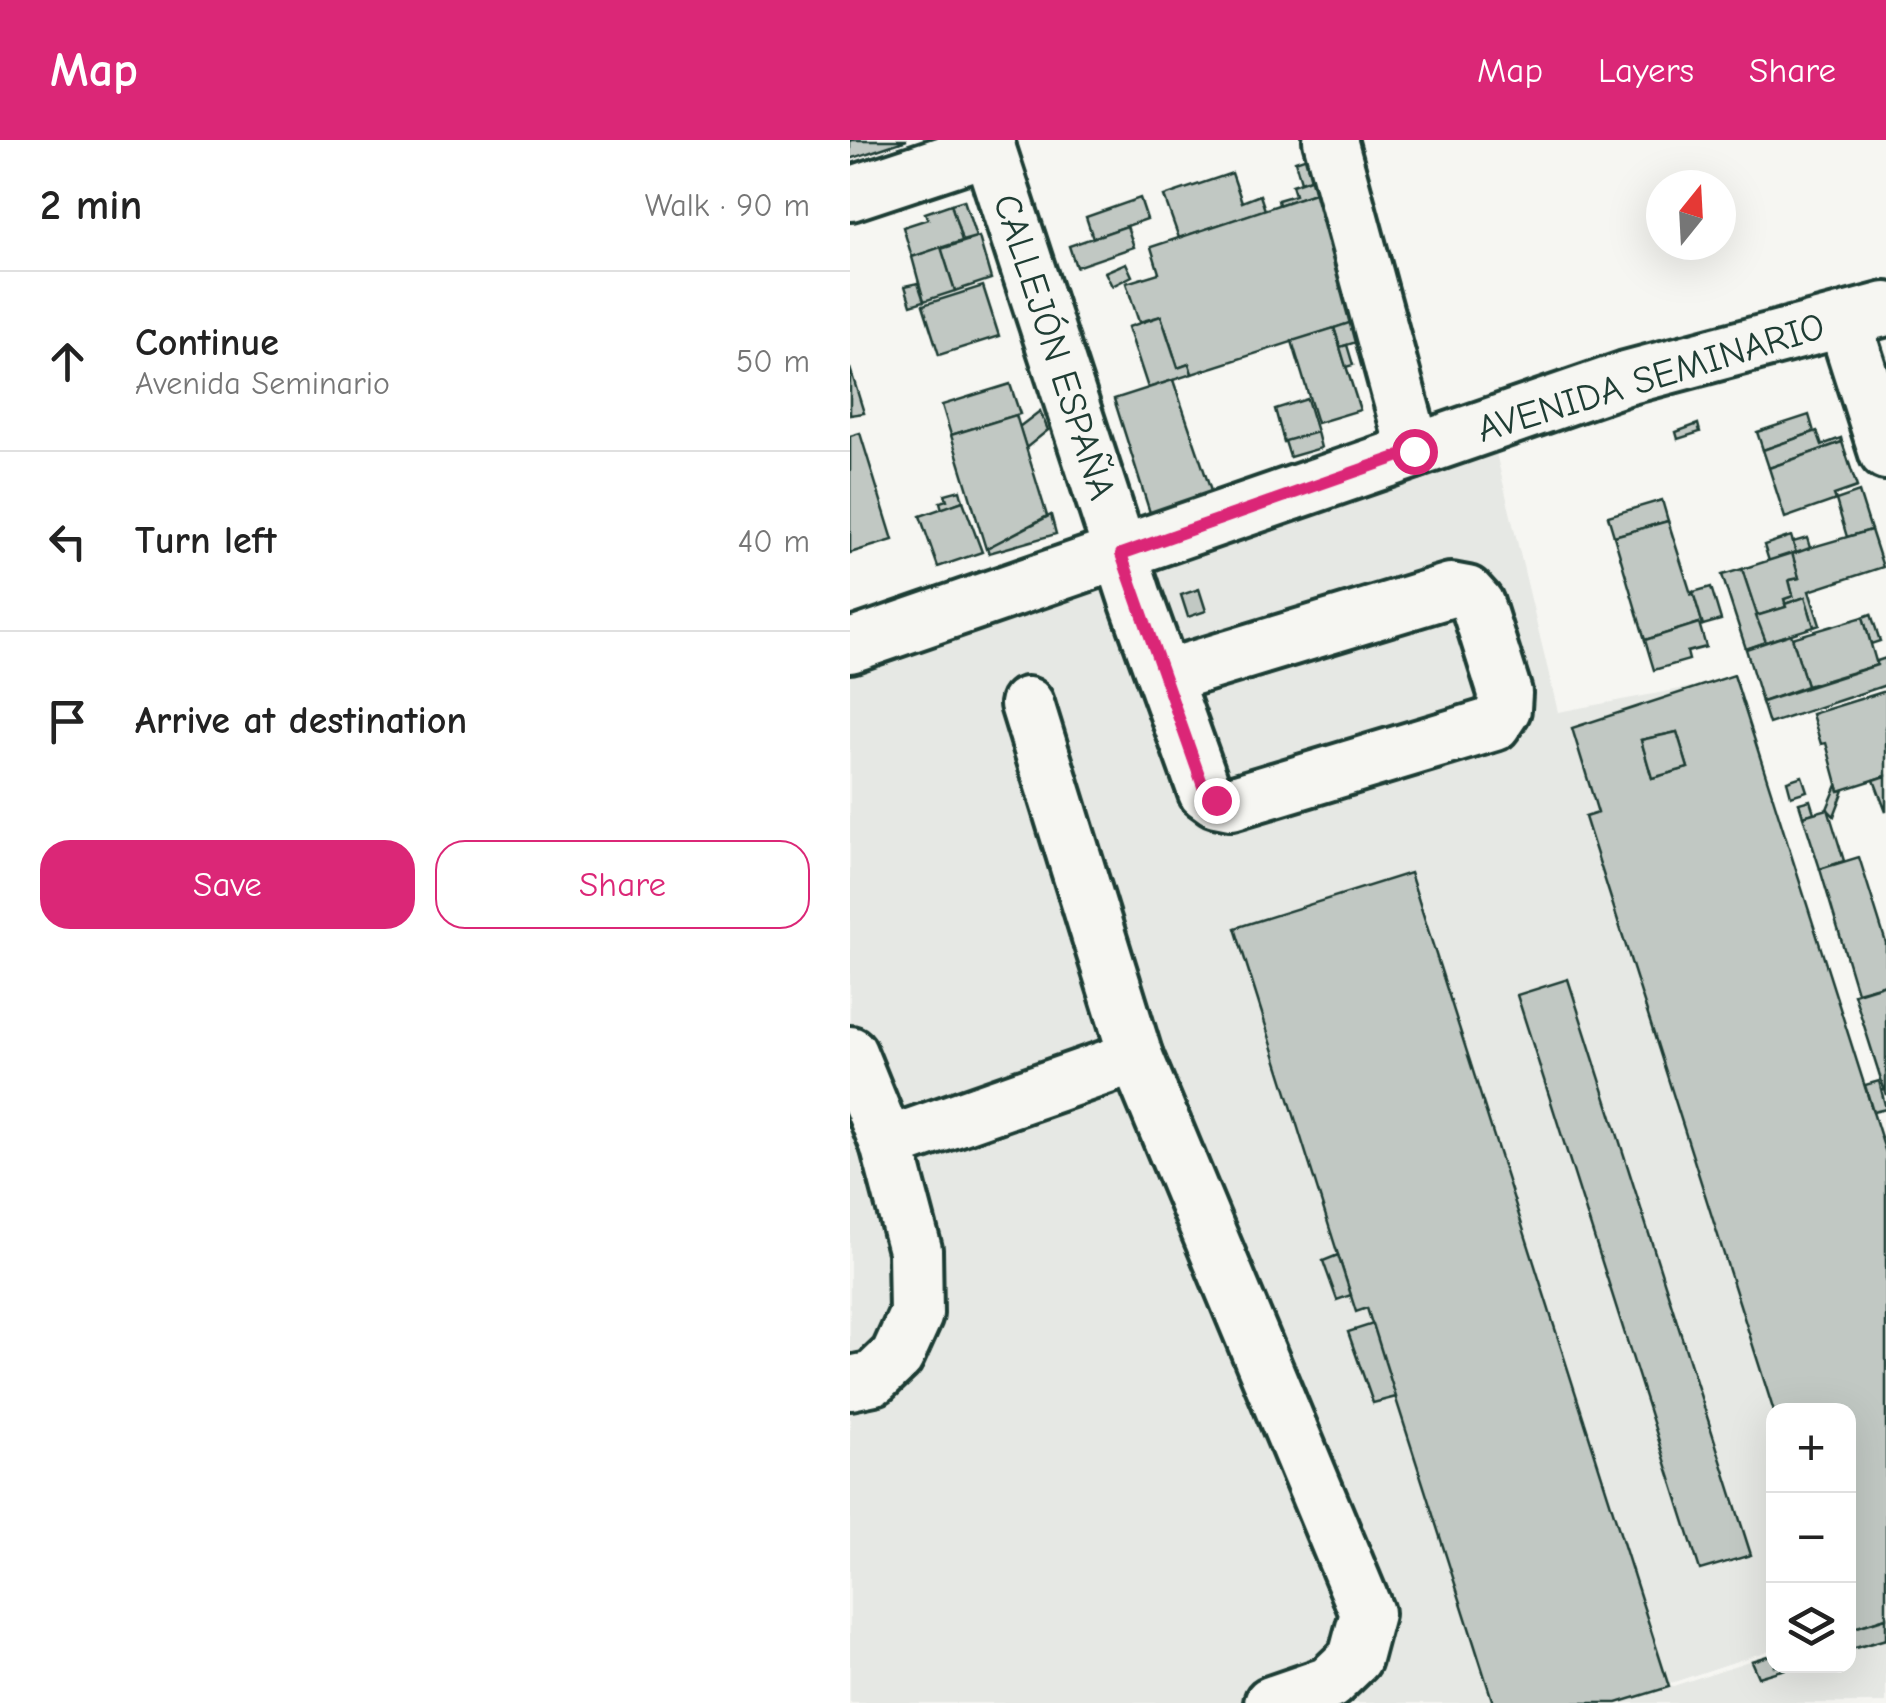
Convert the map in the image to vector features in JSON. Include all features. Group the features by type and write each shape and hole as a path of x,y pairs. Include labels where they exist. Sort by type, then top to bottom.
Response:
{"street":[{"path":"1330,140 1414,451"},
{"path":"850,194 988,144"},
{"name":"CALLEJÓN ESPAÑA","path":"988,144 1121,554 1164,677 1205,792 1230,804 1494,724 1504,709 1505,693 1476,604 1468,593 1452,590 1164,677"},
{"path":"1865,315 1886,453"},
{"name":"AVENIDA SEMINARIO","path":"850,646 1626,378 1865,315"},
{"path":"1027,704 1136,1058 1367,1613 1356,1658 1329,1682 1271,1703"},
{"path":"850,1053 886,1144 914,1250 916,1314 898,1356 874,1378 850,1383"},
{"path":"886,1144 1136,1058"}],"shaded area":[{"path":"1495,449 1558,712 1712,683 1847,1403 1766,1403 1766,1651 1611,1703 850,1703 850,662"},
{"path":"1886,1616 1886,1703 1622,1703 1766,1655 1766,1673 1856,1673 1856,1626"}],"building":[{"path":"850,140 907,140 850,159"},
{"path":"1313,155 1319,176 1301,182 1295,161"},
{"path":"1232,173 1242,202 1260,195 1265,210 1179,238 1164,196"},
{"path":"1319,176 1324,190 1279,205 1278,200 1295,195 1292,185"},
{"path":"1324,190 1363,319 1192,374 1189,364 1178,368 1161,316 1139,322 1126,283 1159,273 1151,247"},
{"path":"1140,198 1147,219 1093,238 1086,217"},
{"path":"964,200 976,237 962,241 951,204"},
{"path":"951,204 962,241 912,257 903,227 928,219 925,213"},
{"path":"1127,226 1134,247 1076,267 1069,246"},
{"path":"979,237 991,279 955,291 941,249"},
{"path":"941,247 955,291 924,301 912,257"},
{"path":"1126,263 1132,276 1112,286 1105,272"},
{"path":"918,283 924,301 911,305 905,286"},
{"path":"983,286 999,336 939,355 923,305"},
{"path":"1161,316 1178,368 1189,364 1192,374 1148,388 1128,327"},
{"path":"1352,322 1360,341 1340,347 1334,328"},
{"path":"1334,328 1360,410 1317,423 1292,341"},
{"path":"1347,345 1353,365 1346,367 1340,347"},
{"path":"850,368 864,413 850,415"},
{"path":"1173,380 1212,494 1151,516 1114,399"},
{"path":"1010,384 1020,414 951,435 942,405"},
{"path":"1307,399 1317,432 1284,442 1275,409"},
{"path":"1040,411 1048,430 1026,448 1019,427"},
{"path":"1016,415 1047,516 986,549 951,435"},
{"path":"1809,415 1814,432 1763,450 1757,432"},
{"path":"1698,424 1700,432 1678,439 1676,432"},
{"path":"1817,431 1822,445 1841,438 1842,442 1769,468 1763,450"},
{"path":"1317,432 1321,448 1290,457 1285,441"},
{"path":"860,433 893,540 850,553 850,436"},
{"path":"1842,442 1857,487 1834,495 1836,500 1785,518 1769,468"},
{"path":"960,490 963,501 942,509 940,502 947,500 945,494"},
{"path":"1859,492 1871,530 1847,537 1836,500"},
{"path":"1662,500 1668,521 1614,536 1608,516"},
{"path":"963,501 982,552 938,567 920,516"},
{"path":"1051,515 1056,534 989,553 987,548"},
{"path":"1668,521 1703,625 1645,640 1614,536"},
{"path":"1871,530 1883,567 1809,591 1820,625 1814,627 1805,597 1785,604 1784,599 1793,596 1789,580 1799,578 1792,553"},
{"path":"1791,536 1796,553 1769,561 1764,545"},
{"path":"1807,538 1810,548 1796,553 1793,542"},
{"path":"1792,553 1799,578 1789,580 1793,596 1784,599 1786,607 1756,616 1742,569"},
{"path":"1742,569 1766,642 1746,649 1722,575"},
{"path":"1711,587 1721,620 1703,625 1693,592"},
{"path":"1199,589 1206,611 1188,617 1181,595"},
{"path":"1805,597 1814,627 1766,642 1756,616"},
{"path":"1871,614 1880,641 1871,644 1863,617"},
{"path":"1863,617 1877,665 1807,686 1792,638"},
{"path":"1699,623 1706,647 1687,652 1689,660 1654,670 1645,640"},
{"path":"1791,634 1807,686 1762,702 1746,649"},
{"path":"1886,658 1886,685 1769,724 1762,702 1877,665 1877,661"},
{"path":"1734,675 1886,1153 1886,1618 1856,1627 1856,1403 1771,1403 1585,817 1598,813 1572,728","holes":["1677,732 1688,768 1652,778 1641,740"]},
{"path":"1886,691 1886,776 1839,791 1826,743 1821,744 1812,714"},
{"path":"1677,732 1688,768 1652,778 1641,740"},
{"path":"1802,776 1807,791 1791,796 1787,781"},
{"path":"1886,776 1886,812 1874,780"},
{"path":"1837,785 1839,791 1844,790 1834,816 1827,809"},
{"path":"1810,800 1814,813 1803,816 1799,803"},
{"path":"1828,809 1844,861 1820,869 1803,816"},
{"path":"1859,857 1886,943 1886,984 1857,992 1820,869"},
{"path":"1410,873 1669,1687 1617,1703 1493,1703 1367,1308 1356,1312 1235,928"},
{"path":"1568,979 1751,1555 1700,1570 1517,995"},
{"path":"1886,984 1886,1095 1854,994"},
{"path":"1879,1081 1886,1109 1873,1112 1865,1085"},
{"path":"1338,1255 1351,1295 1337,1300 1323,1261"},
{"path":"1373,1324 1396,1397 1373,1403 1348,1332"},
{"path":"1886,1618 1886,1639 1856,1648 1856,1627"},
{"path":"1766,1656 1766,1673 1771,1673 1758,1677 1751,1661"}],"route":[{"path":"1216,800 1205,792 1121,554 1414,451"}]}
